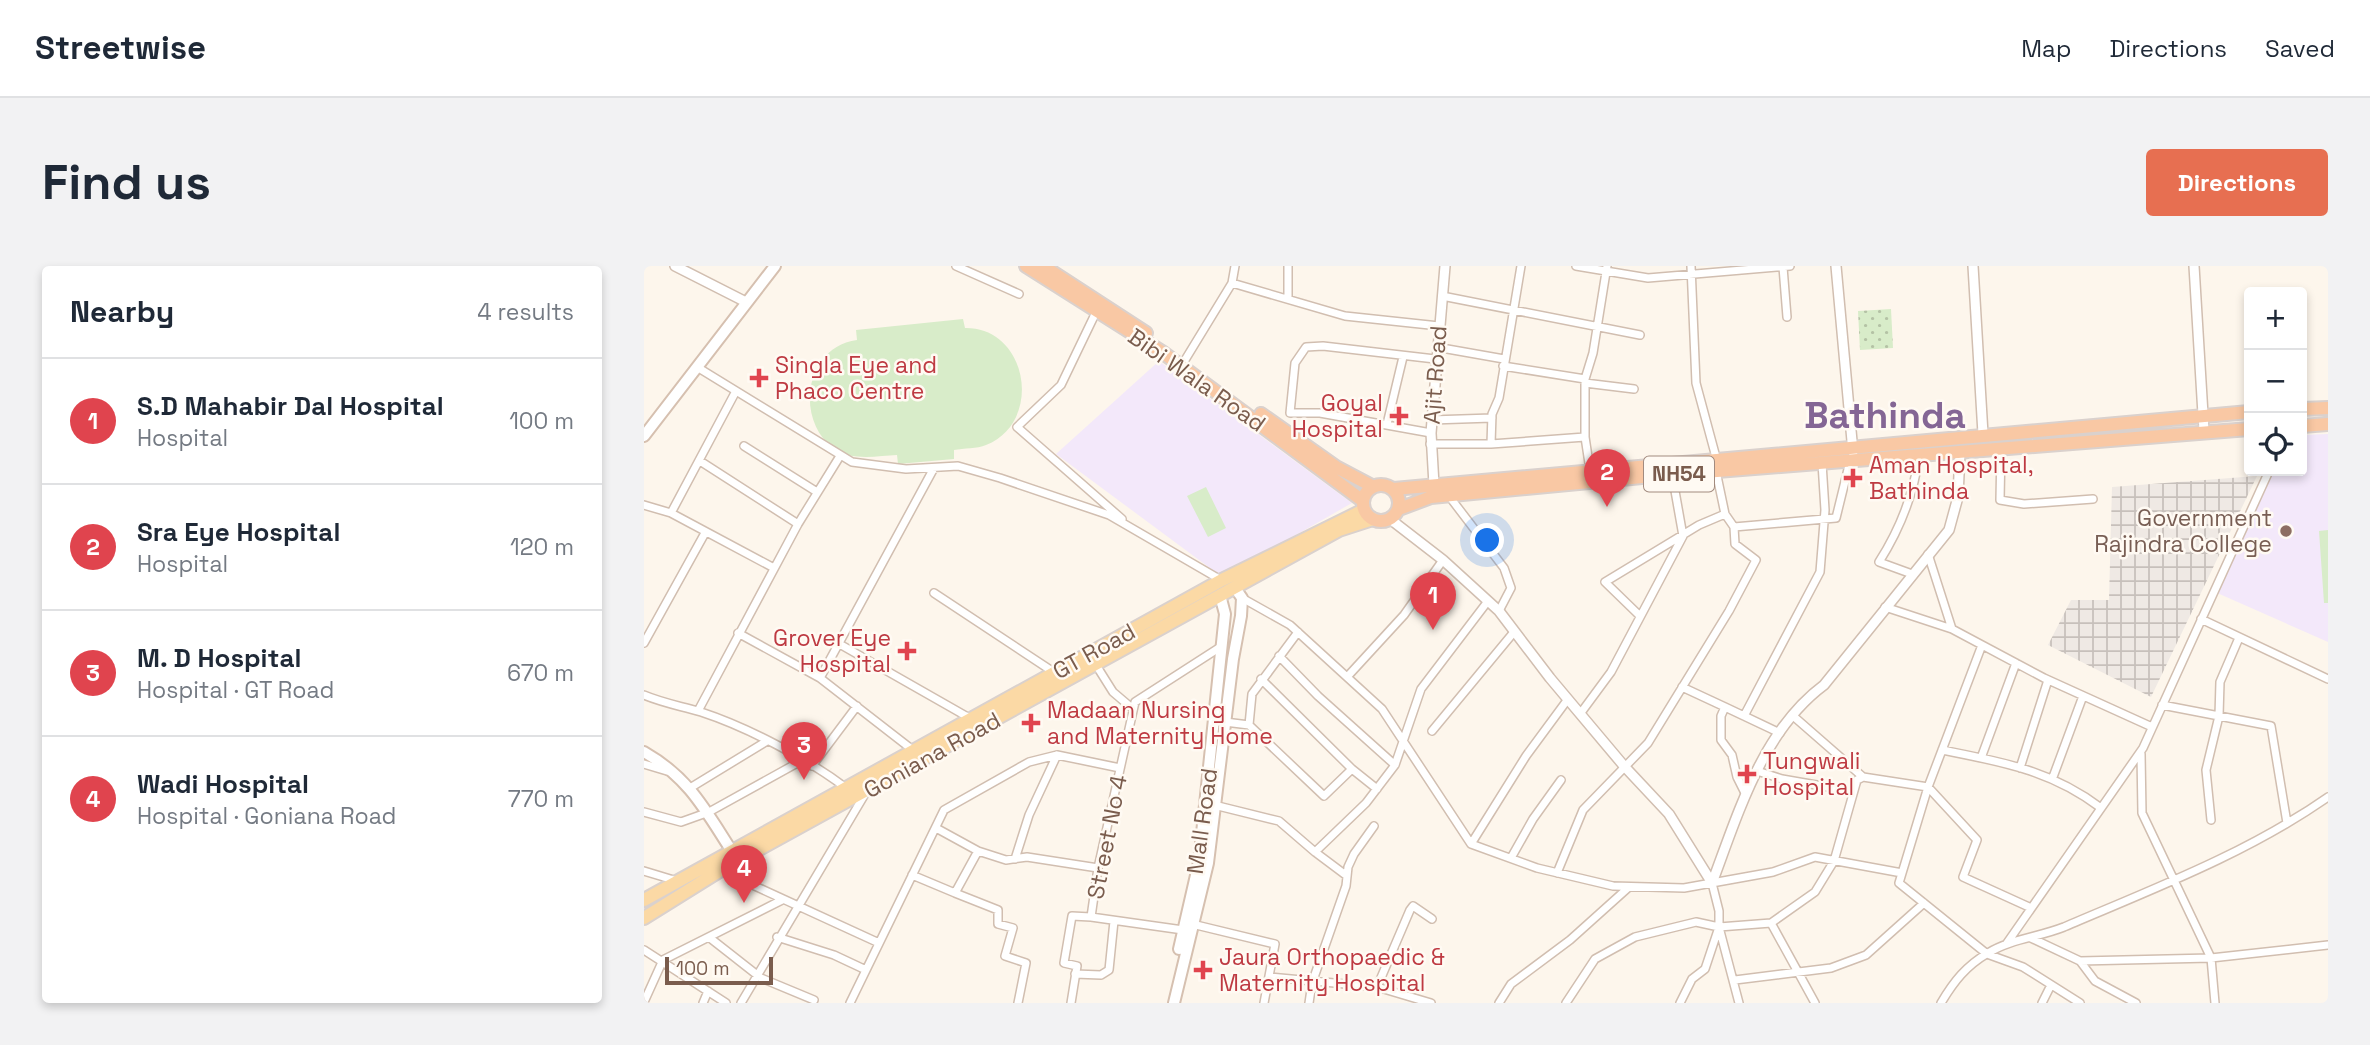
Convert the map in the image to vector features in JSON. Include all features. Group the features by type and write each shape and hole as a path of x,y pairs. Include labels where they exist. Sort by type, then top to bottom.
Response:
{"highway":[{"name":"Bibi Wala Road","path":"1026,266 1099,306 1367,510"},
{"name":"NH54","path":"1043,266 1057,270 1099,306 1185,360 1336,467 1372,486 1384,484 1394,489 1590,470 1822,463 2244,429"},
{"path":"2307,409 2328,408"},
{"name":"NH54","path":"1367,510 1395,514 1431,497 1672,474 1853,446 2244,412"},
{"path":"2307,426 2328,424"},
{"path":"1367,510 1372,486"},
{"path":"1394,489 1399,499 1395,514"}],"main road":[{"path":"644,436 775,266"},
{"name":"GT Road","path":"644,900 677,881 735,856 846,788 914,751 976,724 1055,673 1367,510"},
{"name":"Goniana Road","path":"644,918 721,870 735,856 867,790 976,724 1096,665 1217,588 1239,593 1367,510"},
{"name":"Mall Road","path":"1168,1003 1187,927 1199,863 1226,614 1217,588"},
{"path":"1174,1003 1187,927 1208,863 1239,593"},
{"path":"644,752 680,775 709,812 735,856"}],"street":[{"path":"675,266 746,302"},
{"path":"956,266 1019,294"},
{"path":"1185,360 1232,284 1235,266"},
{"path":"1288,266 1289,298"},
{"name":"Ajit Road","path":"1434,485 1430,444 1431,420 1445,266"},
{"path":"1491,444 1492,418 1521,266"},
{"path":"1576,266 1648,278 1692,270 1790,266"},
{"path":"1734,527 1823,519 1839,515 1853,446 1836,266"},
{"path":"1973,266 1983,434"},
{"path":"2194,266 2204,431"},
{"path":"1783,267 1787,317"},
{"path":"1590,470 1585,437 1585,381 1606,269"},
{"path":"1557,873 1583,810 1648,743 1756,560 1735,544 1734,527 1725,514 1696,383 1692,270"},
{"path":"1232,284 1345,316 1439,326"},
{"path":"1442,296 1640,335"},
{"path":"1099,306 1061,385 1017,427 1137,531"},
{"path":"1286,432 1295,363 1306,347 1323,346 1435,359"},
{"path":"1436,347 1585,381 1634,389"},
{"path":"1387,424 1403,357"},
{"path":"697,367 840,456 877,467 958,466 1109,515 1194,566 1217,588"},
{"path":"671,513 737,391"},
{"path":"1290,412 1320,413 1431,433"},
{"path":"1431,420 1492,418"},
{"path":"1430,444 1491,444 1585,437"},
{"path":"744,446 817,492"},
{"path":"2001,448 2000,500 2024,504 2093,499"},
{"path":"1712,883 1745,793 1792,715 1802,701 1824,685 1949,530 1958,497 1960,452"},
{"path":"1912,574 1879,562 1906,509 1916,482 1919,455"},
{"path":"698,711 798,524 840,456"},
{"path":"701,461 798,524"},
{"path":"1744,716 1820,572 1822,463"},
{"path":"820,678 934,468"},
{"path":"1580,714 1611,672 1640,616 1661,583 1683,536 1672,474"},
{"path":"2007,943 2029,907 2141,751 2267,476"},
{"path":"1449,496 1504,568 1511,588 1499,611"},
{"path":"644,519 647,507 671,513 774,568"},
{"path":"1395,514 1499,611 1580,714 1669,814 1712,883 1720,911 1719,927 1724,955 1735,980 1740,1003"},
{"path":"1640,616 1605,582 1725,514"},
{"path":"644,643 705,533"},
{"path":"1928,554 1952,629"},
{"path":"1347,677 1404,614 1443,560"},
{"path":"1194,566 1217,588"},
{"path":"934,593 1055,673"},
{"path":"1239,593 1298,632 1382,709 1404,738 1471,844 1557,873 1613,886 1684,888 1773,872 1815,857 1902,873"},
{"path":"1315,852 1377,789 1395,765 1421,690 1488,601"},
{"path":"1885,607 1952,629 2048,680 2152,726"},
{"path":"2201,619 2328,679"},
{"path":"1249,725 1252,694 1298,632"},
{"path":"1432,731 1514,632"},
{"path":"738,633 820,678 914,751"},
{"path":"2210,820 2206,770 2219,716 2220,682 2239,638"},
{"path":"1982,645 1928,787 1899,883 1987,954 2023,967 2080,1003"},
{"path":"843,646 976,724"},
{"path":"1096,665 1113,692 1133,709 1135,702 1222,646"},
{"path":"1279,656 1318,696 1395,765"},
{"path":"1981,758 2016,663"},
{"path":"1261,679 1352,769 1377,789"},
{"path":"2020,768 2048,680"},
{"path":"1682,687 1780,733"},
{"path":"644,695 669,706 698,711 767,741 846,788"},
{"path":"2053,777 2083,696"},
{"path":"1471,844 1525,756 1568,699"},
{"path":"2162,705 2271,726 2287,823"},
{"path":"812,766 858,706"},
{"path":"1725,707 1721,716 1721,740 1732,755 1737,777 1745,793"},
{"name":"Street No 4","path":"1071,1003 1077,966 1064,963 1072,916 1091,917 1098,868 1133,709"},
{"path":"1792,715 1863,777"},
{"path":"1225,722 1249,725 1324,796 1352,769"},
{"path":"690,788 767,741"},
{"path":"1942,750 2053,777 2075,788 2101,808"},
{"path":"2141,751 2142,813 2211,958 2215,1003"},
{"path":"850,1003 944,810 1029,762 1058,755 1120,768"},
{"path":"1015,859 1029,815 1058,755"},
{"path":"644,812 681,822 709,812 801,761"},
{"path":"644,764 680,775"},
{"path":"1758,771 1782,779 1851,791"},
{"path":"1566,1003 1595,959 1635,937 1696,922 1719,927 1771,923 1815,891 1834,861 1849,816 1851,791 1857,779 1863,777 1928,787 1977,839 1964,877 2029,907"},
{"path":"1511,859 1533,819 1560,780"},
{"path":"741,1003 777,937 867,790"},
{"path":"1941,1003 1961,972 2007,943 2031,938 2173,881 2287,823 2328,797"},
{"path":"1214,804 1279,821 1347,876"},
{"path":"1309,1003 1313,981 1354,854 1374,826"},
{"path":"936,828 978,851 1006,860 1027,857 1098,868"},
{"path":"955,893 978,851"},
{"path":"721,870 879,943"},
{"path":"644,871 677,881"},
{"path":"912,876 998,909 998,924 1013,928 1005,956 1026,963 1018,1003"},
{"path":"1499,1003 1511,984 1570,940 1630,886"},
{"path":"644,1002 663,960 782,900"},
{"path":"1735,980 1831,968 1866,954 1924,903"},
{"path":"1377,987 1413,906 1432,919"},
{"path":"1091,917 1187,927 1275,944 1264,1003"},
{"path":"1075,974 1101,975 1109,970 1114,921"},
{"path":"1771,923 1815,1003"},
{"path":"1681,1003 1692,979 1704,969 1719,927"},
{"path":"777,937 834,955 866,971"},
{"path":"710,938 756,975 814,1000"},
{"path":"2031,938 2080,961 2139,962 2211,958 2328,944"},
{"path":"644,950 726,1003"},
{"path":"2080,961 2095,981 2136,1003"},
{"path":"1269,977 1377,987 1431,1003"},
{"path":"2042,1003 2051,985"},
{"path":"703,1003 708,991"}],"shaded area":[{"path":"1159,361 1352,503 1222,577 1056,454"},
{"name":"Government Rajindra College","path":"2328,434 2328,642 2215,592 2269,476 2307,476 2307,435"},
{"path":"2257,476 2151,697 2048,645 2071,600 2109,600 2112,487"}],"green space":[{"path":"1891,309 1893,348 1860,350 1858,311"},
{"path":"963,319 965,328 986,332 1003,343 1015,359 1021,378 1021,398 1016,417 1004,433 986,445 954,450 954,459 898,464 897,455 864,457 841,453 821,436 813,420 810,403 816,370 826,356 839,345 857,340 856,330"},
{"path":"1206,487 1226,528 1208,537 1187,496"},
{"path":"2328,530 2328,603 2324,603 2319,531"}],"place":[{"name":"Singla Eye and Phaco Centre","path":"759,378"},
{"name":"Goyal Hospital","path":"1399,416"},
{"name":"Aman Hospital, Bathinda","path":"1853,478"},
{"name":"Sra Eye Hospital","path":"1607,507"},
{"name":"Government Rajindra College","path":"2286,531"},
{"name":"S.D Mahabir Dal Hospital","path":"1433,630"},
{"name":"Grover Eye Hospital","path":"907,651"},
{"name":"Madaan Nursing and Maternity Home","path":"1031,723"},
{"name":"Tungwali Hospital","path":"1747,774"},
{"name":"M. D Hospital","path":"804,780"},
{"name":"Wadi Hospital","path":"744,903"},
{"name":"Jaura Orthopaedic & Maternity Hospital","path":"1203,970"}],"district":[{"name":"Bathinda","path":"1885,415"}]}
